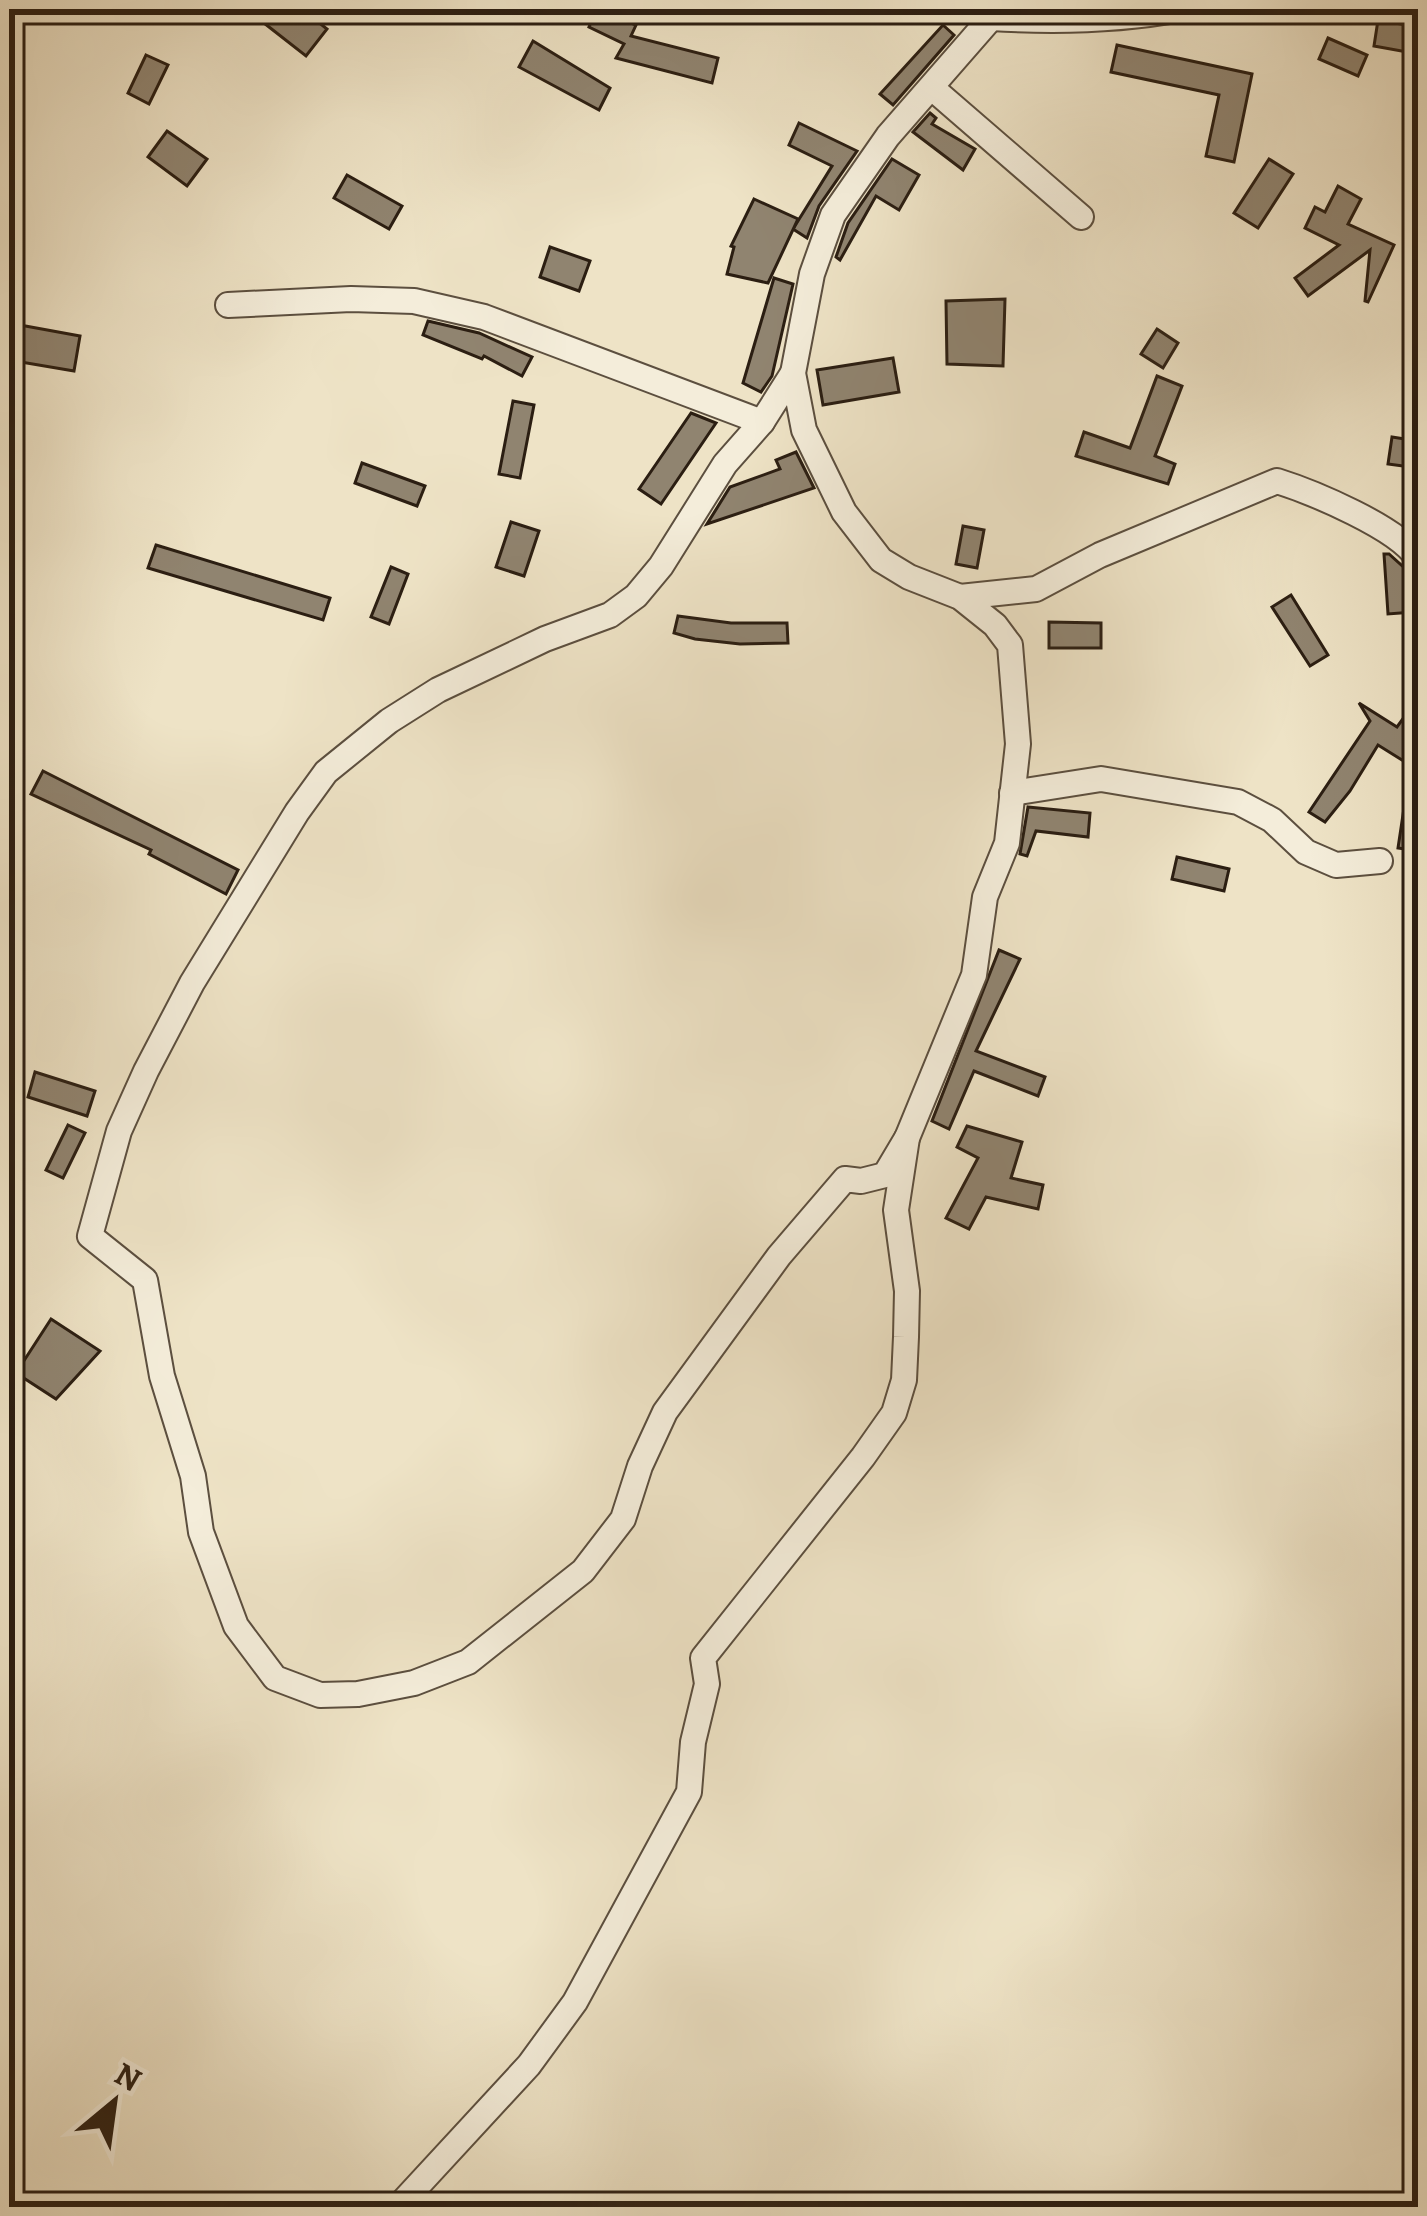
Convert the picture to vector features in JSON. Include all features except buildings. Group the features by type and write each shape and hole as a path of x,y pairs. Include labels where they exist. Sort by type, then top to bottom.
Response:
{"street":[{"path":"793,373 804,430 844,512 881,560 960,597 1010,645 1018,744 1007,843 985,897 974,975 907,1138 885,1175 845,1179 752,1291 664,1412 623,1519 583,1571 468,1662 413,1683 358,1694 320,1695 275,1678 236,1626 201,1532 194,1476 162,1376 145,1280 90,1236 119,1132 192,983 326,772 389,721 438,690 545,639 610,615 636,596 661,566 725,464 762,422 793,373 812,274 832,215 888,136 932,88 987,13 1048,21 1130,19 1181,9"},
{"path":"932,88 1081,218"},
{"path":"227,305 414,301 484,316 762,422"},
{"path":"960,597 1036,589 1100,555 1277,482 1302,489 1396,538 1418,559"},
{"path":"1012,793 1101,779 1238,802 1272,820 1306,852 1336,865 1380,861"},
{"path":"398,2207 529,2065 585,1983 689,1792 693,1742 707,1684 703,1658 893,1413 904,1380 907,1291 896,1210 907,1138"}]}
